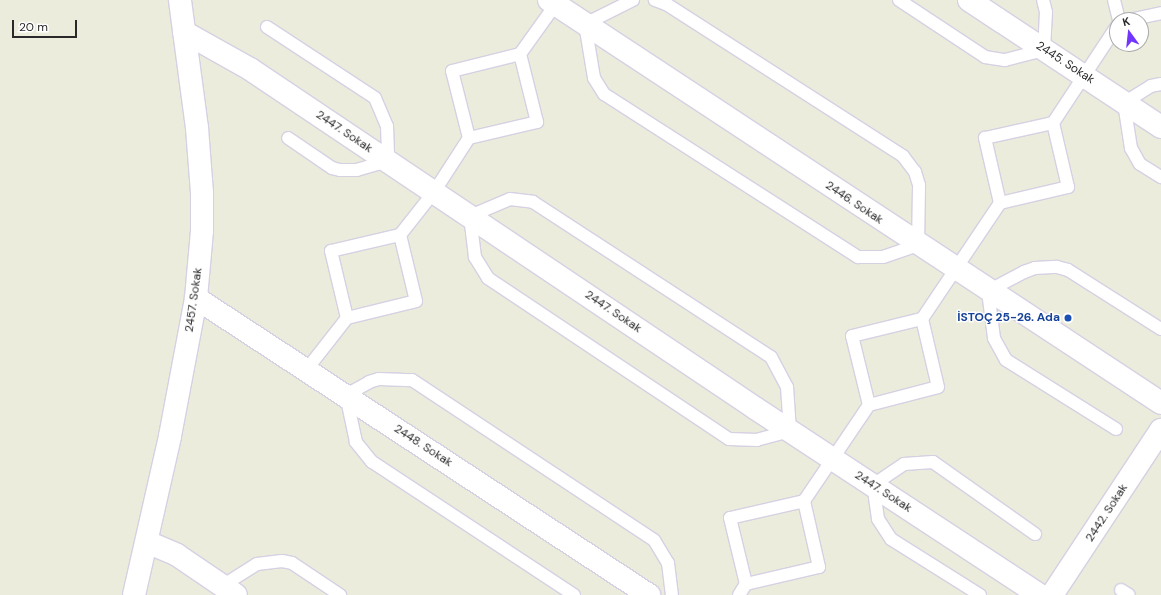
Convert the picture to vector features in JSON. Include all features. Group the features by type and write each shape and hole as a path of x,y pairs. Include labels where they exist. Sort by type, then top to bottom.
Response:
{"street":[{"name":"2457. Sokak","path":"134,595 170,436 196,298 202,193 180,0"},
{"name":"2445. Sokak","path":"969,0 1161,127"},
{"name":"2446. Sokak","path":"554,1 585,24 918,245 1161,403"},
{"name":"2447. Sokak","path":"184,32 250,69 790,431 1040,595"},
{"name":"2448. Sokak","path":"196,298 307,369 649,595"},
{"name":"2442. Sokak","path":"1052,595 1161,430"},
{"path":"147,542 177,555 227,592"}],"lane":[{"path":"633,0 585,24 594,78 604,94 858,257 883,257 918,245 919,185 915,172 903,156 666,4 655,0"},
{"path":"899,0 985,58 1005,60 1044,50 1046,12 1043,0"},
{"path":"1114,0 1117,12"},
{"path":"469,138 452,71 520,54 554,1"},
{"path":"1149,16 1161,13"},
{"path":"267,27 375,98 387,126 388,161 358,170 340,170 332,168 288,138"},
{"path":"1000,203 985,138 1053,123 1109,39"},
{"path":"346,318 331,251 400,235 434,192 469,138 537,122 520,54"},
{"path":"1161,84 1151,86 1124,103 1131,148 1140,164 1161,177"},
{"path":"869,404 852,336 922,319 1000,203 1068,187 1053,123"},
{"path":"510,199 533,202 771,356 787,387 790,431 757,440 729,439 494,282 483,272 475,257 470,216 510,199"},
{"path":"307,369 346,318 416,301 400,235"},
{"path":"1116,429 1006,360 994,338 988,290 1035,268 1057,267 1068,270 1161,328"},
{"path":"746,584 730,518 804,501 869,404 938,388 922,319"},
{"path":"574,595 372,462 356,442 346,395 369,382 379,379 412,380 654,540 668,563 672,595"},
{"path":"980,595 886,534 878,519 873,485 904,464 933,462 1035,534"},
{"path":"739,595 746,584 819,567 804,501"},
{"path":"227,592 257,564 282,561 292,563 340,595"}],"place":[{"name":"İSTOÇ 25-26. Ada","path":"1068,318"}]}
